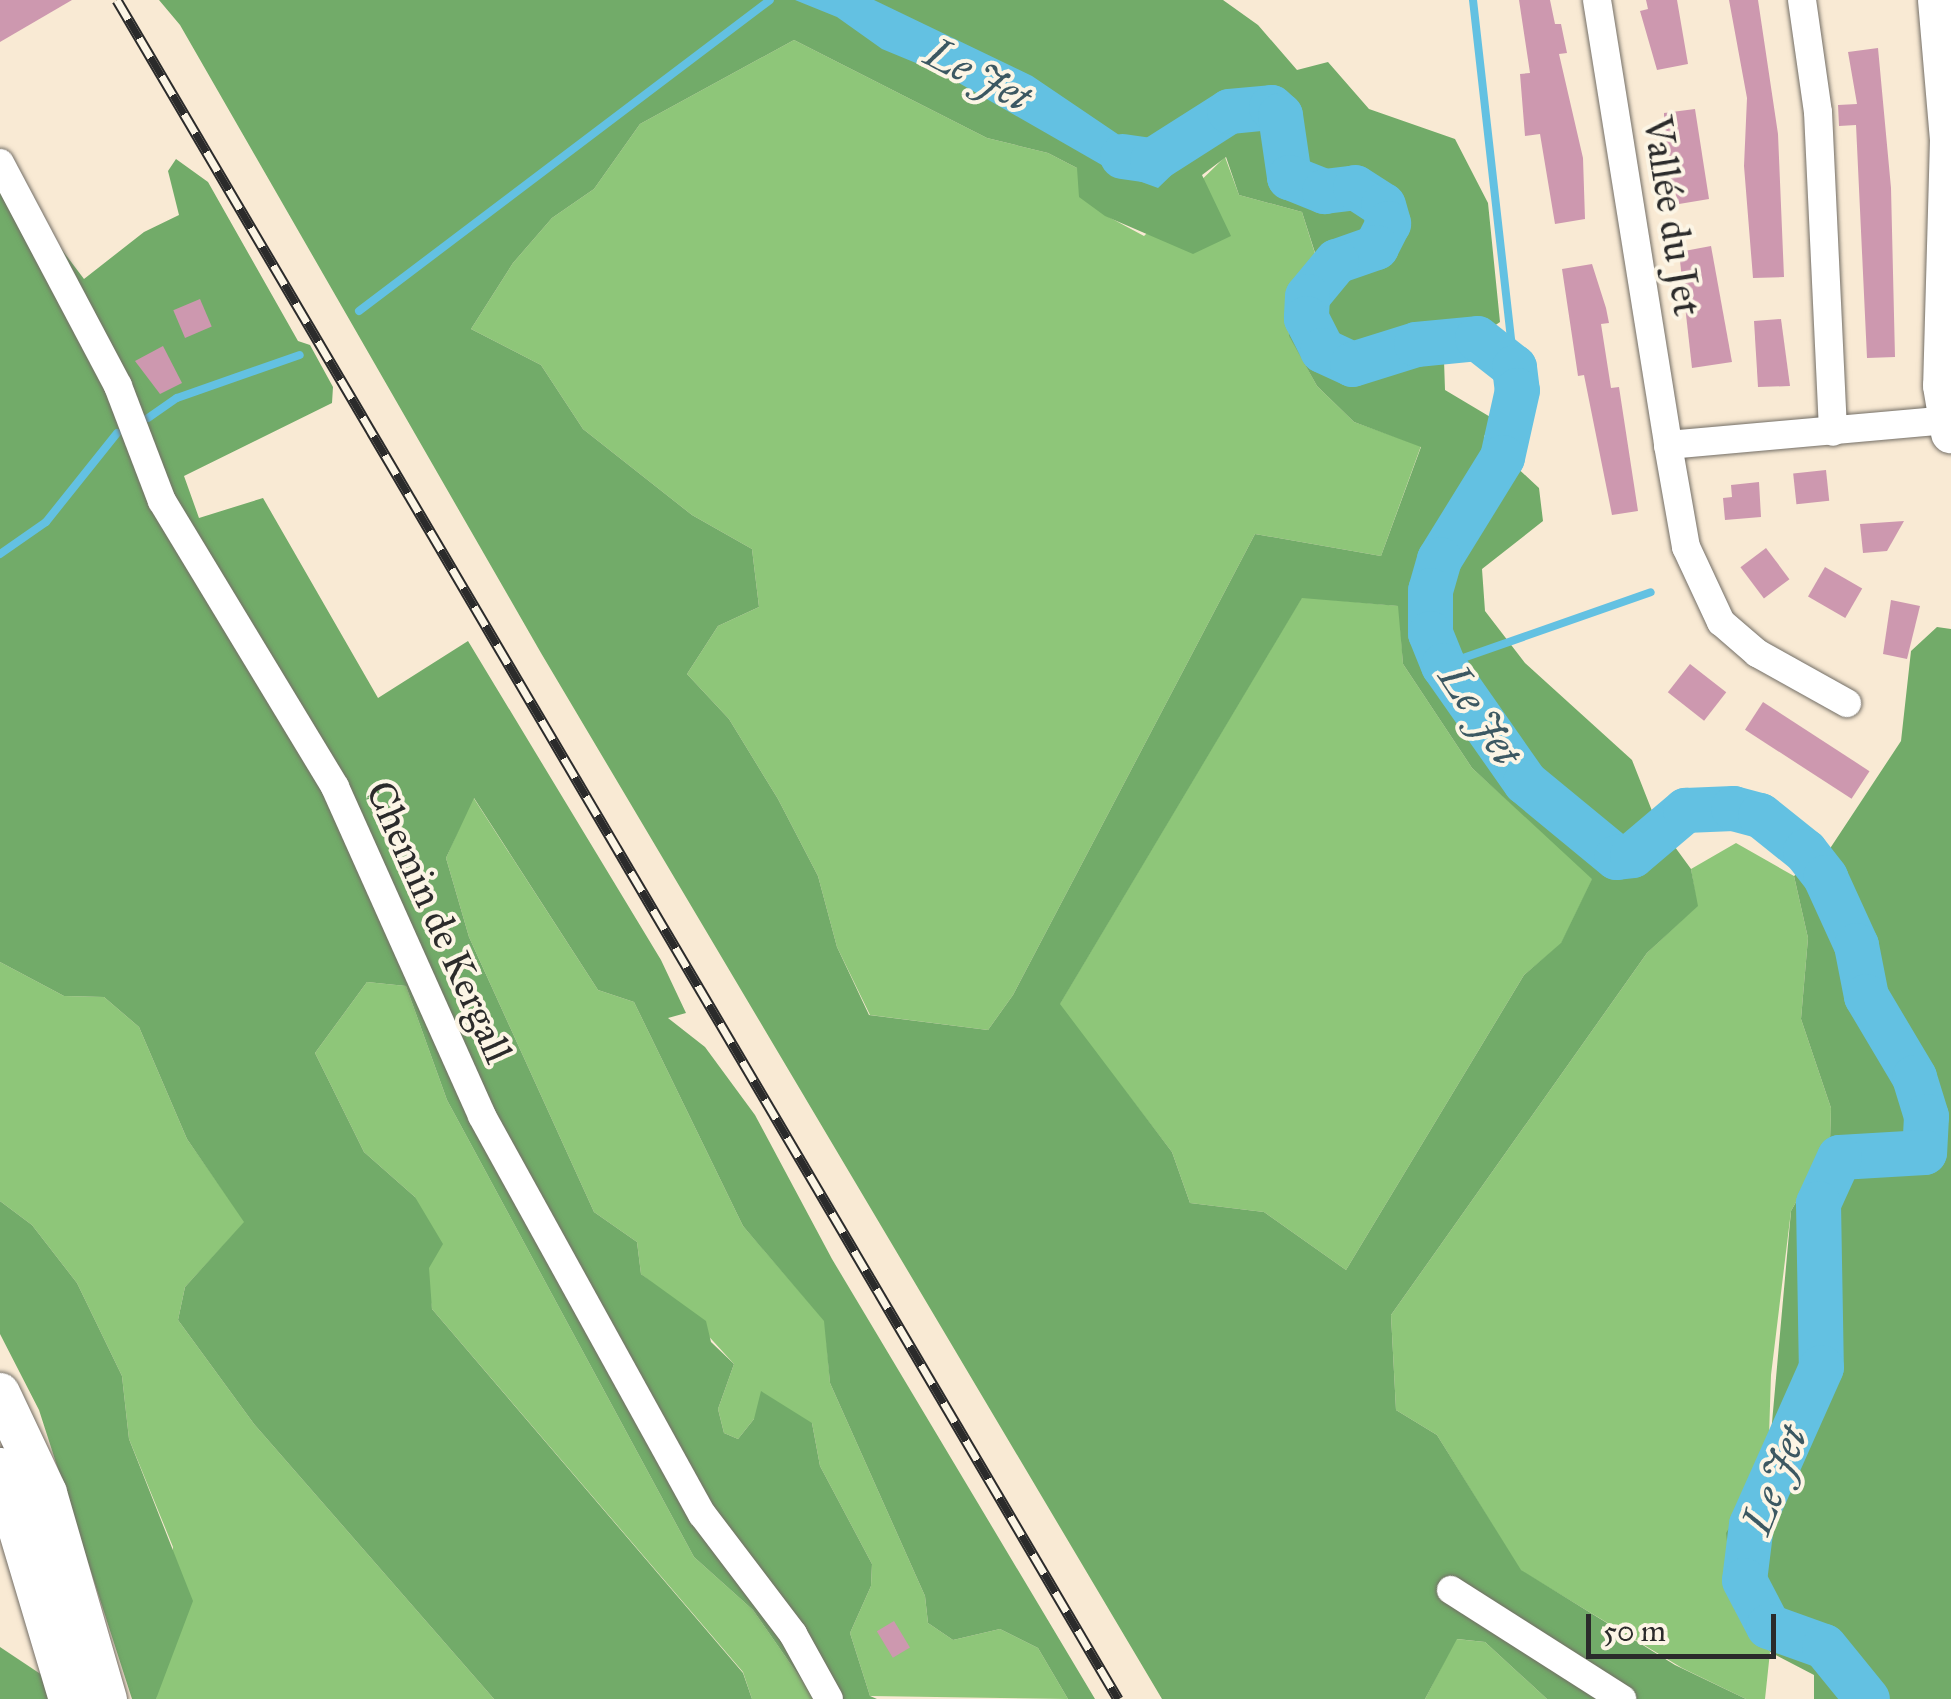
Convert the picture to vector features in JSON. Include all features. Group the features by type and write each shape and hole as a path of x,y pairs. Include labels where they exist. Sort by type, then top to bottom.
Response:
{"main road":[{"path":"1938,0 1950,139 1949,427"},
{"path":"0,1393 47,1493 107,1699"},
{"path":"0,1468 69,1699"}],"street":[{"name":"Vallée du Jet","path":"1597,0 1686,547 1721,622 1756,653 1847,703"},
{"path":"1802,0 1818,112 1833,432"},
{"name":"Chemin de Kergall","path":"0,163 118,386 162,501 335,787 482,1116 702,1514 793,1634 829,1699"},
{"path":"1668,445 1949,427"},
{"path":"1451,1590 1622,1699"}],"green space":[{"path":"159,0 1223,0 1258,25 1297,70 1328,62 1369,109 1455,139 1488,203 1500,322 1444,360 1445,390 1492,418 1484,437 1539,488 1543,521 1482,569 1485,611 1525,663 1632,760 1656,821 1691,869 1698,906 1647,953 1391,1315 1396,1410 1437,1435 1521,1570 1675,1665 1746,1699 1547,1699 1485,1642 1457,1639 1425,1699 1162,1699 541,653 180,25","holes":["794,40 987,138 1048,153 1077,168 1079,197 1105,216 1193,254 1231,236 1202,175 1226,157 1239,195 1302,212 1317,259 1286,292 1289,336 1317,386 1354,422 1421,447 1381,556 1255,534 1013,995 988,1030 869,1015 837,947 818,876 778,799 729,719 687,674 718,626 759,607 752,549 692,515 583,429 541,365 471,329 513,263 552,218 594,189 640,124","1302,598 1398,606 1403,664 1472,768 1592,879 1561,943 1524,975 1346,1270 1264,1212 1190,1203 1172,1152 1060,1004"]},
{"path":"794,40 987,138 1048,153 1077,168 1105,215 1144,236 1225,157 1239,195 1302,212 1317,260 1286,292 1289,335 1317,386 1354,422 1421,446 1381,556 1255,534 1013,995 988,1030 870,1015 837,947 818,876 778,799 729,719 687,674 718,626 759,607 752,549 692,515 583,429 541,365 471,329 513,263 552,218 594,189 640,124"},
{"path":"176,159 208,182 298,341 310,345 333,387 332,403 184,476 199,518 263,498 378,698 468,641 661,960 686,1013 668,1018 705,1047 755,1115 832,1259 1095,1699 1068,1699 1038,1648 1000,1629 953,1640 928,1623 925,1596 830,1383 824,1321 743,1226 634,1002 598,990 474,798 446,858 469,937 594,1212 637,1242 641,1274 706,1321 711,1342 734,1364 718,1409 724,1433 738,1439 754,1419 761,1391 812,1423 820,1466 872,1564 871,1586 850,1633 870,1696 877,1699 815,1699 753,1610 694,1557 447,1100 406,986 367,982 315,1053 364,1152 415,1197 443,1244 429,1268 432,1309 743,1673 752,1699 494,1699 254,1424 178,1320 185,1287 244,1222 187,1139 139,1027 104,997 64,996 0,962 0,168 84,279 144,232 179,215 168,171"},
{"path":"1302,597 1399,606 1403,664 1472,768 1593,878 1561,944 1524,975 1346,1270 1264,1212 1190,1203 1172,1152 1059,1005"},
{"path":"1937,627 1951,629 1951,1699 1814,1699 1814,1675 1770,1652 1735,1611 1726,1533 1768,1467 1791,1211 1830,1141 1831,1108 1801,1019 1808,938 1794,876 1829,850 1901,741 1911,651"},
{"path":"473,797 598,990 634,1002 743,1226 825,1321 830,1383 925,1596 928,1623 953,1640 1000,1629 1038,1648 1068,1699 870,1696 850,1633 871,1586 872,1564 820,1466 812,1423 754,1419 738,1439 724,1433 718,1409 734,1364 682,1307 641,1274 637,1242 594,1212 469,937 446,858"},
{"path":"1736,843 1794,876 1808,938 1801,1019 1831,1108 1830,1141 1791,1211 1771,1375 1768,1467 1750,1498 1735,1611 1770,1652 1765,1699 1746,1699 1682,1668 1520,1570 1437,1435 1396,1410 1391,1315 1647,953 1697,906 1691,869"},
{"path":"0,962 64,996 104,997 139,1027 187,1139 245,1222 185,1287 178,1320 254,1424 494,1699 156,1699 173,1547 129,1439 122,1376 77,1283 32,1225 0,1201"},
{"path":"367,982 406,986 447,1100 694,1557 753,1610 815,1699 752,1699 743,1672 432,1309 415,1197 364,1152 315,1053"},
{"path":"0,1201 32,1225 77,1283 122,1376 129,1439 193,1601 156,1699 132,1699 39,1410 0,1334"},
{"path":"1456,1639 1485,1642 1547,1699 1425,1699"},
{"path":"0,1647 48,1679 53,1699 0,1699"}],"water":[{"path":"795,0 874,0 1032,76 1125,139 1155,143 1169,135 1184,163 1158,188 1114,172 945,75 882,49 837,17"}],"building":[{"path":"0,0 72,0 0,42"},
{"path":"1519,0 1550,0 1555,24 1561,24 1567,53 1559,54 1583,158 1585,219 1555,224 1540,134 1525,136 1520,74 1530,73"},
{"path":"1646,0 1677,0 1688,64 1657,70 1640,11 1648,9"},
{"path":"1729,0 1758,0 1778,134 1784,277 1753,278 1744,166 1747,98"},
{"path":"1878,48 1891,188 1895,357 1867,358 1856,125 1839,126 1838,105 1857,104 1848,52"},
{"path":"1695,109 1709,199 1679,204 1664,160 1664,113"},
{"path":"1711,246 1732,362 1692,368 1679,252"},
{"path":"1592,264 1609,323 1601,324 1611,388 1619,387 1638,511 1612,515 1584,375 1578,376 1562,269"},
{"path":"200,299 212,327 185,338 173,310"},
{"path":"1781,319 1790,386 1758,387 1754,321"},
{"path":"163,346 182,383 160,394 135,361"},
{"path":"1826,470 1829,501 1796,504 1793,473"},
{"path":"1759,482 1761,517 1725,520 1723,498 1732,497 1731,485"},
{"path":"1904,521 1887,551 1863,553 1860,524"},
{"path":"1766,548 1789,579 1764,598 1740,567"},
{"path":"1825,567 1862,588 1845,618 1808,596"},
{"path":"1891,600 1920,606 1907,659 1883,654"},
{"path":"1690,664 1726,692 1704,721 1668,692"},
{"path":"1763,702 1870,771 1852,799 1745,730"},
{"path":"894,1621 910,1648 893,1658 877,1631"}],"waterway":[{"path":"359,311 770,0"},
{"path":"1473,0 1514,367"},
{"name":"Le Jet","path":"1122,156 1152,160 1229,111 1271,107 1280,115 1289,177 1324,191 1355,187 1383,205 1388,223 1376,247 1336,261 1307,296 1306,318 1322,350 1352,364 1416,344 1477,338 1514,367 1517,390 1502,457 1439,559 1430,590 1430,633 1443,665 1525,782 1616,857 1632,855 1685,810 1733,808 1760,815 1805,851 1825,877 1856,945 1866,996 1914,1077 1926,1116 1924,1152 1839,1157 1818,1203 1821,1367 1751,1524 1744,1580 1768,1626 1824,1646 1867,1699"},
{"path":"148,418 177,398 300,355"},
{"path":"0,554 46,522 117,433"},
{"path":"1443,665 1651,592"}],"railway":[{"path":"117,0 1118,1699"}]}
